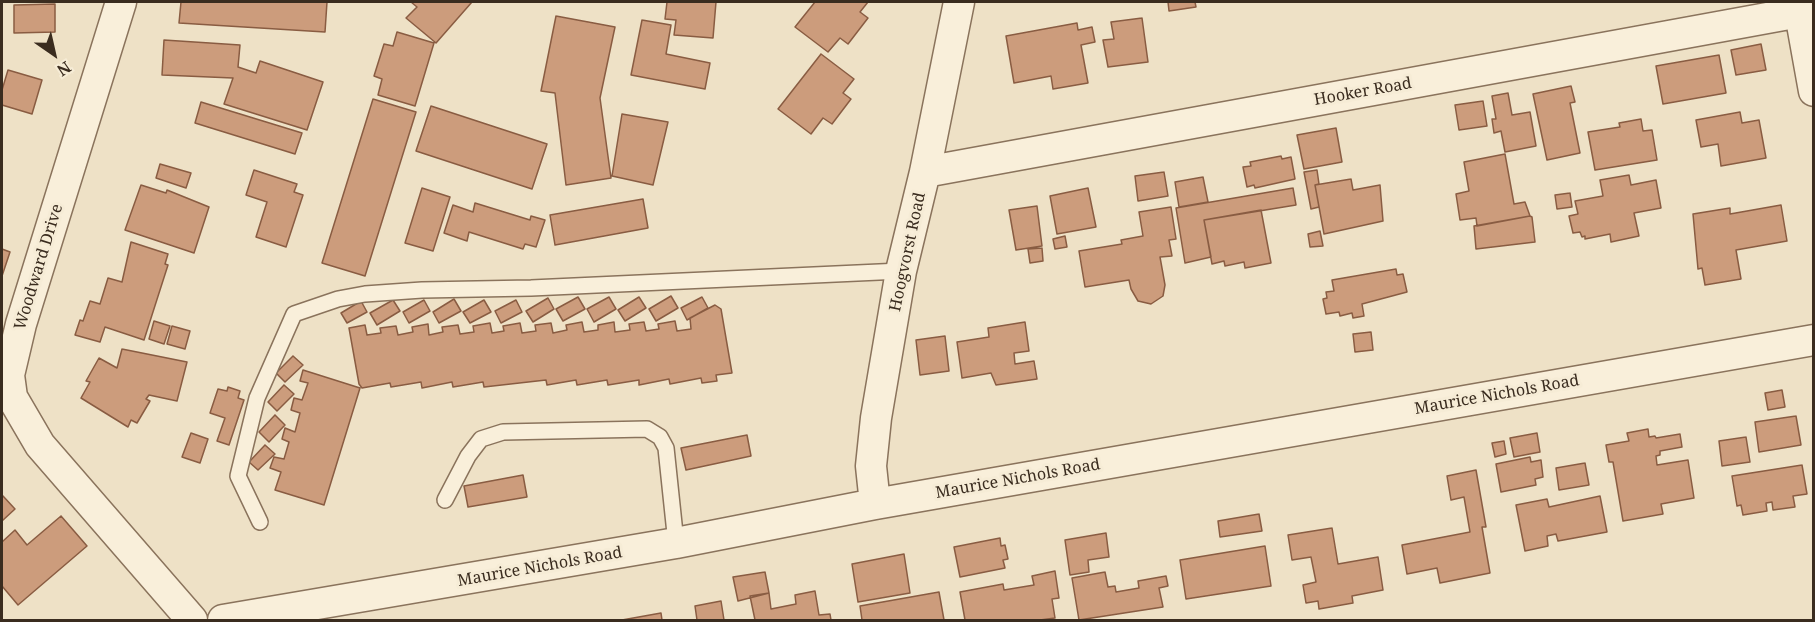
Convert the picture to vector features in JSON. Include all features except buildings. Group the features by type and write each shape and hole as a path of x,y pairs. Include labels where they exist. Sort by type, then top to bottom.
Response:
{"street":[{"name":"Woodward Drive","path":"121,2 21,324 9,375 12,397 40,445 192,621"},
{"name":"Hoogvorst Road","path":"875,504 871,466 876,418 901,271 926,172 959,2"},
{"name":"Hooker Road","path":"926,172 1799,7"},
{"path":"1799,7 1814,91"},
{"name":"Maurice Nichols Road","path":"222,621 269,616 676,543 875,504 1814,340"}],"lane":[{"path":"261,522 238,476 257,398 294,314 356,296 411,290 531,288 901,271"},
{"path":"445,500 468,456 481,439 503,432 647,429 660,437 666,448 676,543"}]}
